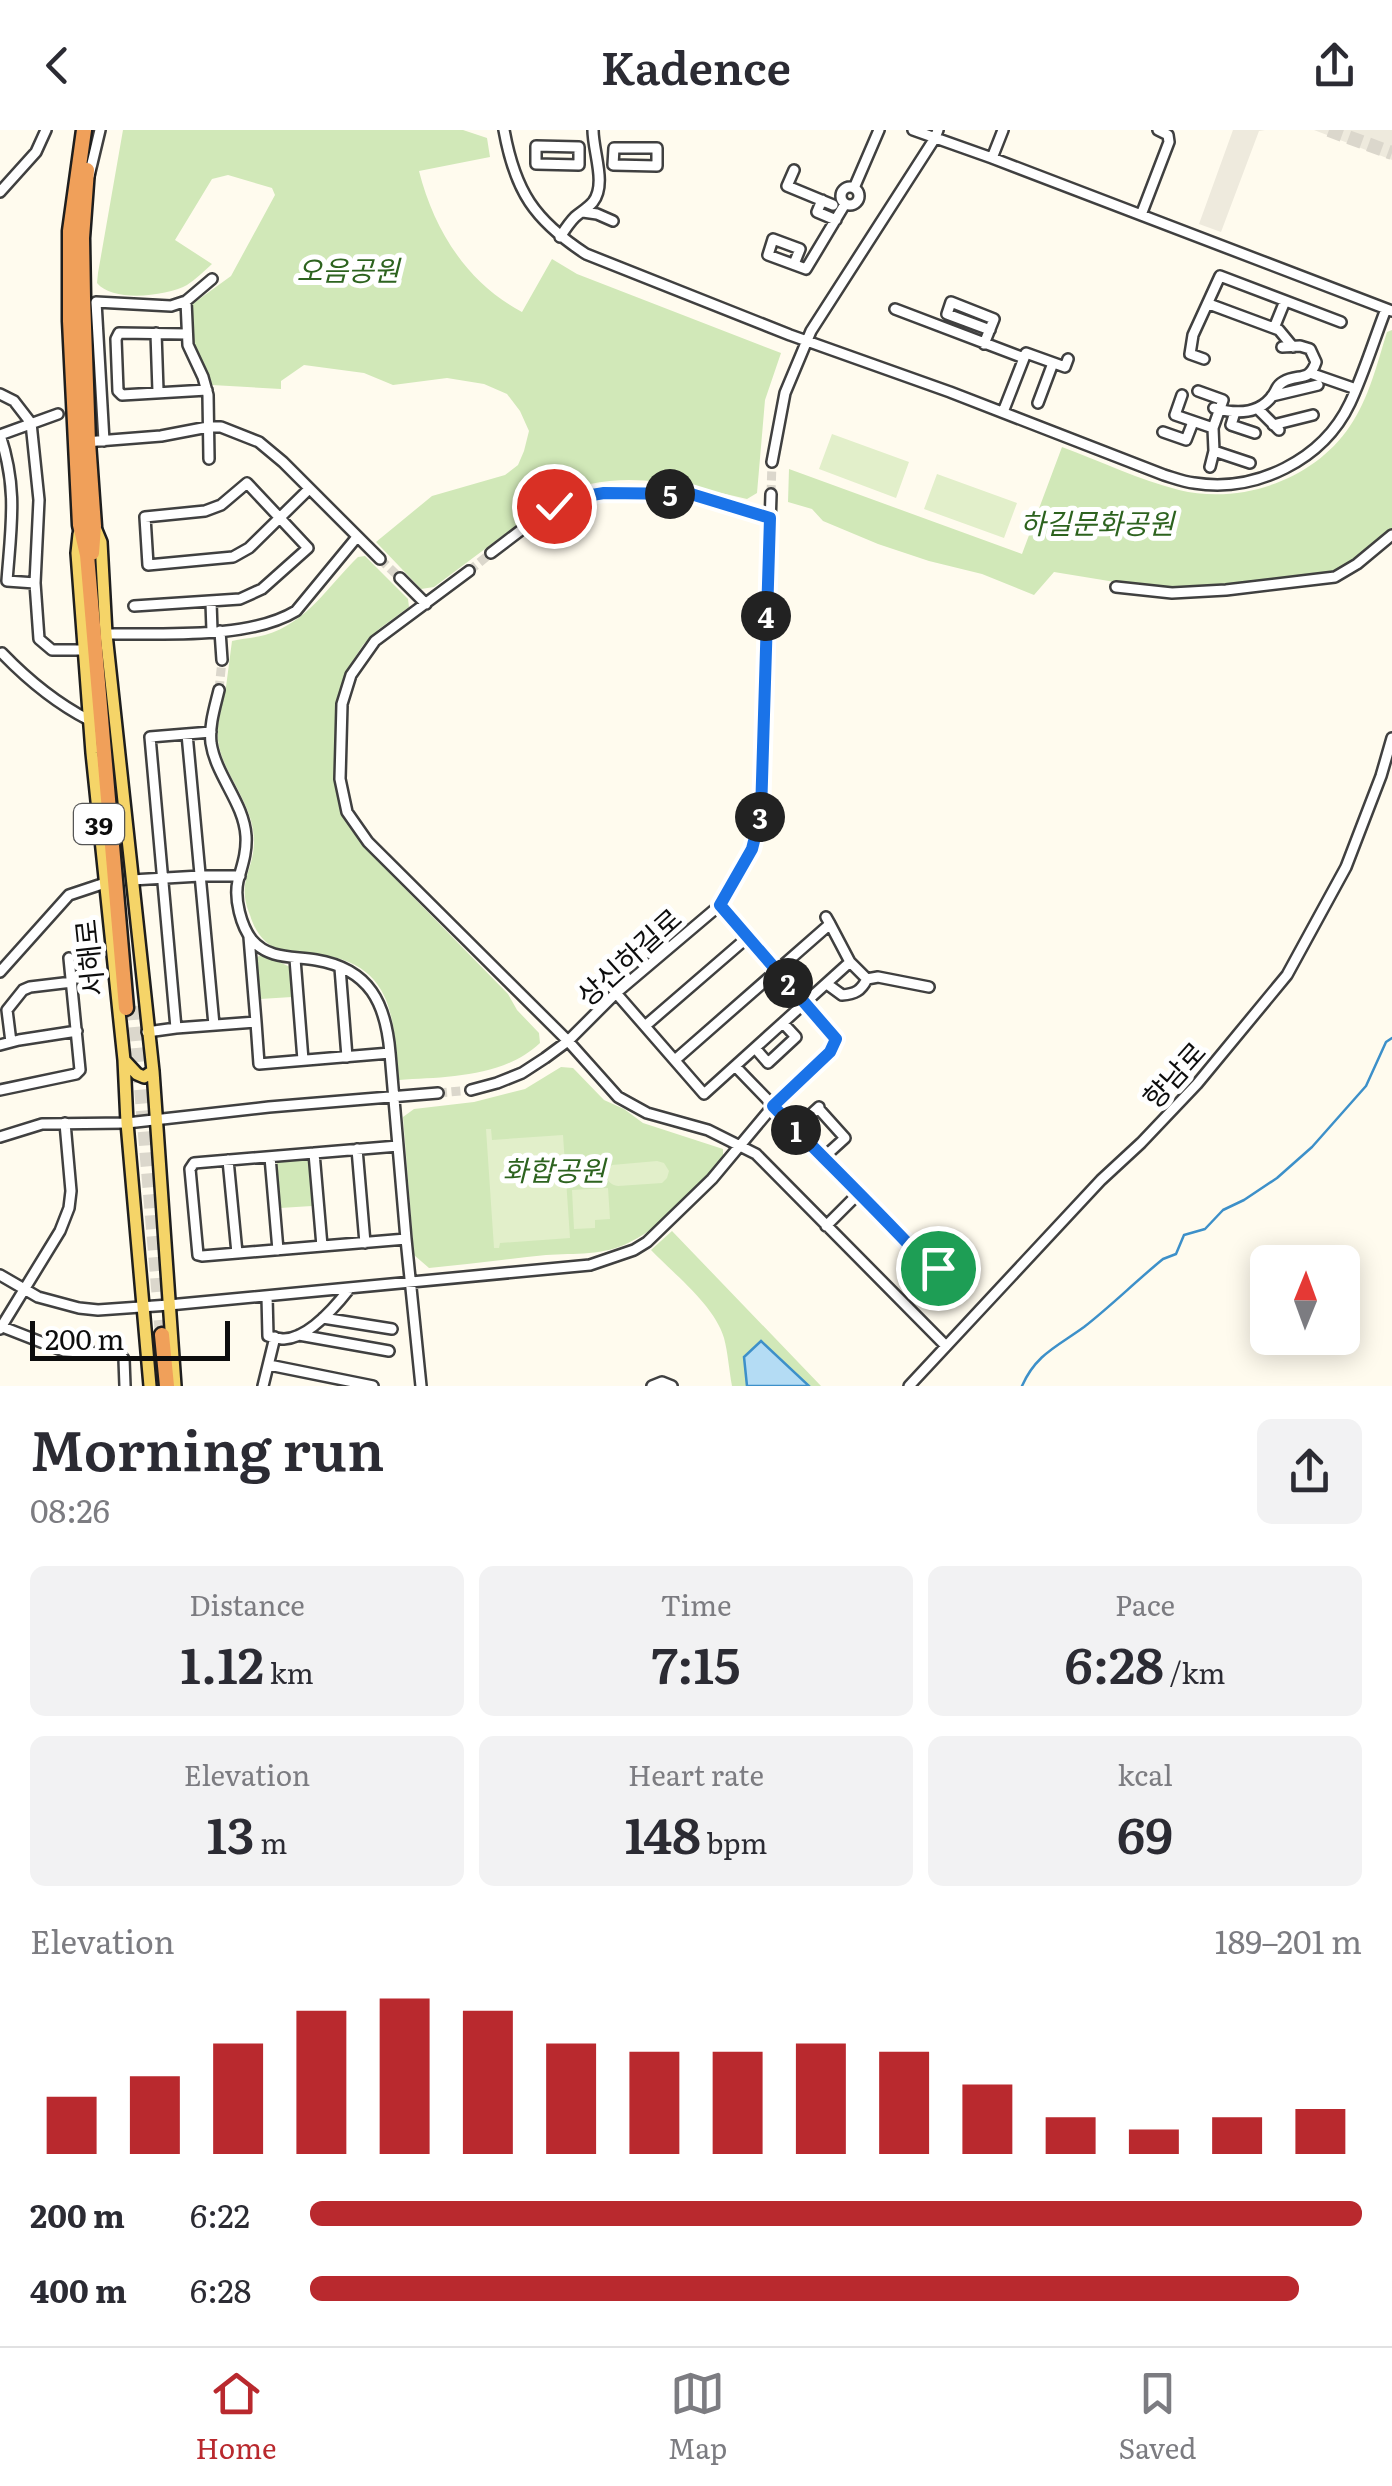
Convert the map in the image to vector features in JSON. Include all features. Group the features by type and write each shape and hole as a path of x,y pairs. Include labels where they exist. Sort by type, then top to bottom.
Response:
{"highway":[{"path":"77,130 78,198"},
{"name":"서해로","path":"78,198 84,130"},
{"name":"서해로","path":"92,130 70,231 70,320 87,555 130,1007"},
{"name":"서해로","path":"159,1336 159,1386"},
{"name":"서해로","path":"159,1336 167,1386"}],"main road":[{"name":"서해로","path":"87,525 100,542 106,634 152,1071 169,1305 150,1386"},
{"name":"서해로","path":"87,525 76,553 143,1307 159,1336 175,1386"},
{"path":"124,1060 144,1077 152,1071"}],"street":[{"path":"0,192 36,152 46,130"},
{"path":"78,198 100,130"},
{"path":"504,130 510,162 522,193 560,237 586,254 1164,475 1195,484 1234,484 1262,478 1309,454 1349,406 1389,310 936,134 914,130"},
{"path":"560,237 599,192 592,130"},
{"path":"854,188 879,130"},
{"path":"992,158 1003,130"},
{"path":"1141,215 1169,142 1168,134 1158,130"},
{"path":"772,462 785,393 812,329 936,134"},
{"path":"579,165 579,147 536,146 536,164 614,166 657,166 658,147 614,148 614,166"},
{"path":"794,170 788,186 834,205"},
{"path":"860,174 874,179"},
{"path":"830,187 842,192"},
{"path":"854,188 859,200 846,204 842,192 854,188"},
{"path":"822,200 816,212 836,220"},
{"path":"794,264 806,268 846,204"},
{"path":"583,212 612,221"},
{"path":"1204,359 1190,354 1193,336 1220,276 1341,322"},
{"path":"104,441 96,302 171,306 186,301 212,279"},
{"path":"186,301 188,345 207,390 209,459"},
{"path":"1274,328 1285,301"},
{"path":"984,344 990,330 994,318 952,302 947,314 990,330"},
{"path":"1209,304 1274,328 1283,334 1288,347 1306,347 1314,353 1316,362 1310,373"},
{"path":"895,310 928,317 1024,358"},
{"path":"186,334 119,333 119,393 207,390"},
{"path":"156,333 158,391"},
{"path":"1003,412 1026,353 1065,368 1068,360"},
{"path":"1038,403 1053,363"},
{"path":"1217,409 1235,412 1258,408 1284,382 1310,373 1356,389"},
{"path":"1272,396 1318,384"},
{"path":"1198,391 1224,400 1217,409 1213,428 1210,468"},
{"path":"0,394 14,401 31,423 39,500 38,639 60,652 84,650"},
{"path":"1182,395 1175,416 1213,428"},
{"path":"1258,408 1276,428 1313,415"},
{"path":"1235,412 1231,425 1255,433"},
{"path":"36,583 7,581 11,470 0,435 58,414"},
{"path":"1163,432 1185,442 1193,422"},
{"path":"81,442 160,436 208,426 259,442 380,559"},
{"path":"1214,451 1250,464"},
{"path":"134,606 240,600 262,589 308,548 280,518 247,483 220,505 205,511 145,518 148,565 233,557 248,548 280,518 310,489"},
{"path":"491,553 554,506 604,493 691,494 770,518"},
{"path":"0,1275 38,1297 79,1308 169,1305 590,1265 634,1250 679,1213 773,1106 836,1044 835,1035 720,905 752,849 761,813 771,494"},
{"path":"1116,587 1172,593 1325,579 1344,572 1392,535"},
{"path":"106,634 244,630 283,618 296,610 358,537"},
{"path":"469,571 376,641 350,675 342,704 340,760 347,812 368,842 618,1096 648,1113 708,1130 756,1154 946,1346"},
{"path":"400,578 426,604"},
{"path":"210,602 222,660"},
{"path":"2,653 64,708 89,720"},
{"path":"218,690 212,748 246,830 246,854 237,896 249,934 260,1064 390,1053"},
{"path":"176,1028 150,737 211,732"},
{"path":"187,734 214,1025"},
{"name":"향남로","path":"908,1386 1197,1084 1287,975 1346,867 1386,778 1392,738"},
{"path":"132,880 240,876"},
{"path":"0,972 69,895 105,883"},
{"name":"상신하길로","path":"471,1090 522,1073 568,1042 616,993 720,905"},
{"path":"675,1060 828,921 850,962 868,979"},
{"path":"249,934 272,954 316,960 360,978 377,997 386,1020 422,1386"},
{"path":"645,1026 748,937"},
{"path":"0,1090 80,1070 69,958"},
{"path":"295,960 304,1060"},
{"path":"616,993 704,1094 850,962"},
{"path":"340,968 348,1056"},
{"path":"868,979 878,977 929,987"},
{"path":"827,984 842,996 864,988 868,979"},
{"path":"72,982 23,990 8,1010 5,1044 77,1031"},
{"path":"147,1032 256,1022"},
{"path":"754,1048 768,1063 796,1037 783,1023"},
{"path":"735,1066 928,1265"},
{"path":"0,1137 42,1124 154,1120 438,1093"},
{"path":"795,1129 820,1107 846,1138 823,1158"},
{"path":"65,1123 70,1208 25,1291 0,1327 64,1351 120,1354 124,1359 125,1386"},
{"path":"398,1146 196,1163 191,1166 197,1252 200,1256 406,1239"},
{"path":"357,1149 365,1243"},
{"path":"314,1153 322,1246"},
{"path":"270,1157 278,1250"},
{"path":"228,1160 236,1253"},
{"path":"826,1226 860,1192"},
{"path":"266,1296 268,1336 287,1339 323,1318 350,1288"},
{"path":"323,1318 392,1329"},
{"path":"296,1334 390,1350"},
{"path":"263,1386 274,1337"},
{"path":"269,1365 373,1386"},
{"path":"652,1386 662,1382 672,1386"}],"green space":[{"name":"오음공원","path":"123,130 463,130 487,138 490,157 419,171 434,214 456,253 502,300 522,312 552,259 577,274 781,353 765,400 757,493 747,499 674,484 624,480 576,488 553,498 434,587 421,589 376,542 432,496 505,475 518,465 529,431 520,411 507,394 484,384 447,378 393,385 364,373 304,365 281,381 281,389 212,385 191,337 191,305 231,276 275,195 272,188 228,175 212,179 175,240 212,264 187,285 167,292 140,296 105,289 97,283 98,273"},
{"name":"하길문화공원","path":"1392,330 1392,529 1348,564 1327,574 1164,590 1054,572 1034,595 982,574 878,544 823,521 812,509 788,502 789,469 1022,554 1062,447 1179,490 1203,494 1251,491 1296,474 1335,445 1362,404 1387,332"},
{"path":"832,434 909,462 896,498 819,469"},
{"path":"937,474 1017,503 1004,538 924,509"},
{"path":"365,556 408,599 409,607 363,645 348,668 339,700 336,786 352,831 508,994 539,1033 540,1043 525,1055 473,1074 399,1080 391,1016 376,982 362,969 343,960 271,946 256,930 246,903 253,827 220,752 218,734 232,641 265,635 293,622 358,557"},
{"path":"262,954 290,967 292,997 260,999 256,958"},
{"name":"화합공원","path":"561,1067 573,1068 604,1100 643,1123 723,1149 723,1159 669,1216 644,1234 610,1250 429,1268 414,1255 403,1117 414,1109 474,1102 525,1089"},
{"path":"486,1129 491,1129 492,1140 563,1135 570,1238 500,1243 499,1248 494,1248"},
{"path":"305,1158 309,1162 312,1206 280,1208 276,1165 279,1160"},
{"path":"657,1161 669,1171 662,1183 618,1186 607,1178 612,1165"},
{"path":"608,1188 610,1219 595,1220 595,1228 574,1229 572,1190"},
{"path":"672,1231 821,1386 732,1386 725,1344 712,1314 651,1250"}],"shaded area":[{"path":"1233,130 1265,130 1259,131 1221,232 1199,224"},
{"path":"1314,130 1392,130 1392,160"}],"water":[{"path":"761,1341 809,1386 747,1386 744,1357"}],"waterway":[{"path":"1022,1386 1048,1352 1094,1319 1163,1259 1176,1254 1184,1235 1205,1229 1223,1210 1277,1178 1312,1147 1366,1086 1386,1042 1392,1038"}],"tunnel":[{"path":"1329,130 1392,153"},
{"path":"771,494 772,462"},
{"path":"469,571 491,553"},
{"path":"380,559 400,578"},
{"path":"219,690 222,660"},
{"path":"134,1006 162,1335"},
{"path":"438,1093 471,1090"}],"route":[{"path":"554,506 604,493 691,494 770,518 761,813 752,849 720,905 835,1035 835,1046 830,1052 773,1106 928,1265 938,1268"}]}
